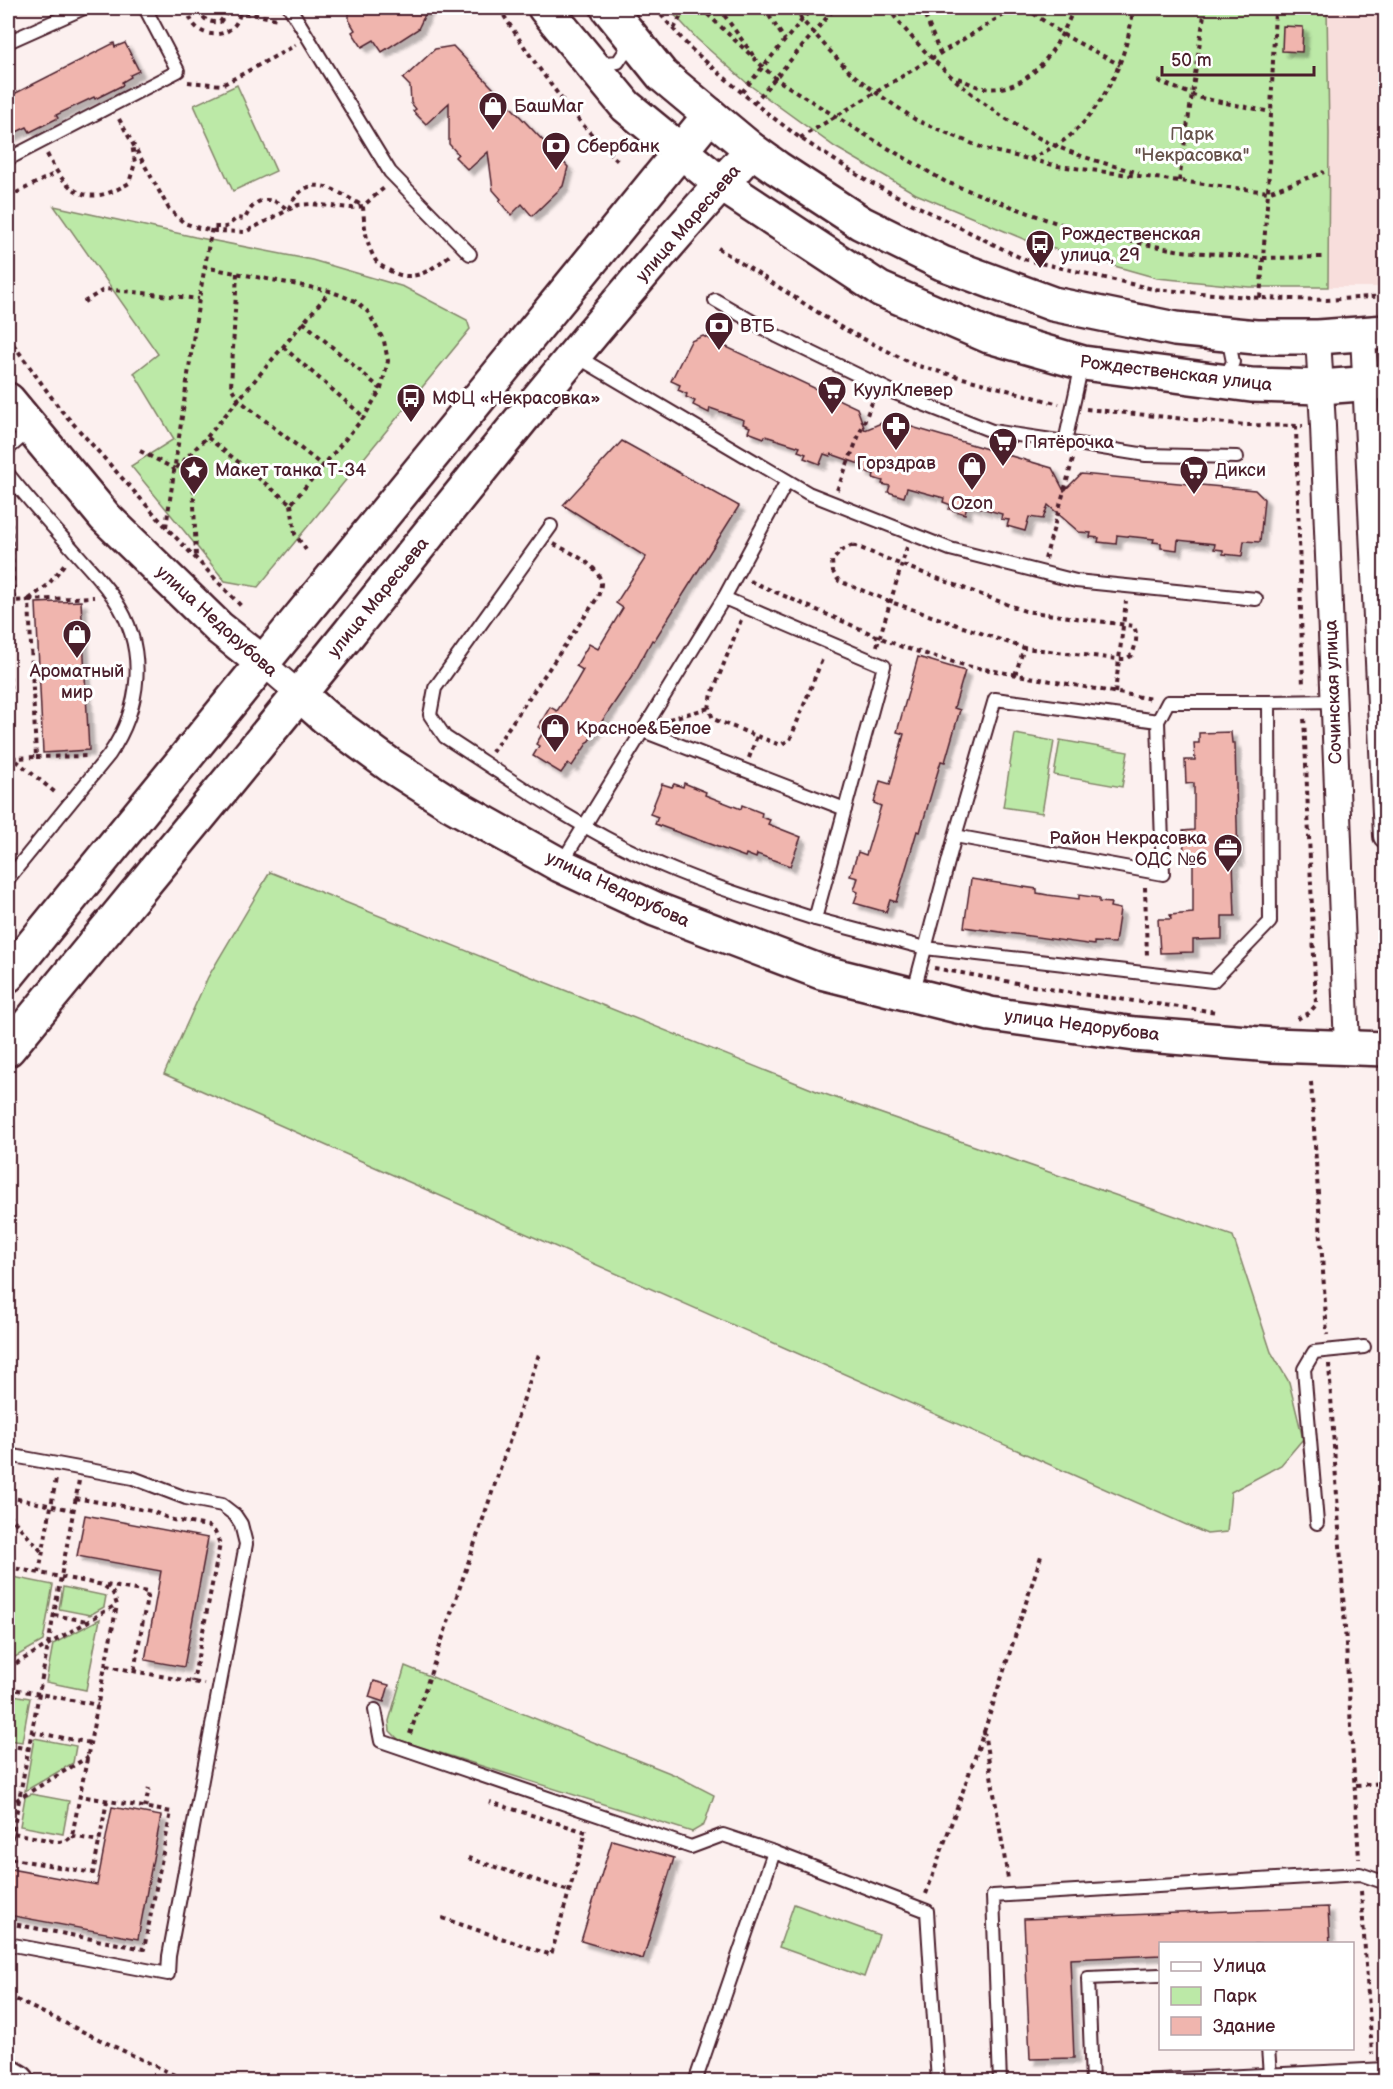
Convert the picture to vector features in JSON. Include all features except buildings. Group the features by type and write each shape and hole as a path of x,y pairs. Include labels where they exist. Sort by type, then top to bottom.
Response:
{"street":[{"name":"Рождественская улица","path":"545,8 626,106 721,184 880,289 989,336 1083,363 1251,385 1321,387 1376,383"},
{"path":"616,17 662,75 752,150 861,223 942,263 1053,303 1175,329 1256,337 1318,337 1374,333 1386,836"},
{"path":"8,975 710,115"},
{"name":"улица Маресьева","path":"8,1049 575,355 684,224 752,150"},
{"path":"802,237 792,218 799,203 813,199 830,203"},
{"name":"Сочинская улица","path":"1318,337 1347,1048"},
{"name":"улица Недорубова","path":"8,400 19,439 105,517 219,628 325,717 390,765 451,804 560,865 655,909 821,972 916,980 990,1014 1135,1034 1272,1045 1386,1049"},
{"path":"8,2076 18,2082"}],"lane":[{"path":"8,42 84,8"},
{"path":"8,159 178,71 145,8"},
{"path":"290,8 390,172 466,250"},
{"path":"587,58 604,63 618,62 626,50 616,17"},
{"path":"715,300 777,336 879,385 992,432 1146,455 1237,457"},
{"path":"1212,380 1228,372 1233,362 1230,347 1214,333"},
{"path":"575,355 808,493 950,549 1076,581 1256,599"},
{"path":"1071,443 1072,408 1083,363"},
{"path":"8,475 112,596 130,626 134,641 137,675 133,708 126,728 110,755 8,879"},
{"path":"560,865 724,598 787,481"},
{"path":"547,531 435,688 430,715 445,737 584,826 643,857 715,887 815,919 925,948 1213,981 1270,922 1269,702"},
{"path":"724,598 884,666 815,919"},
{"path":"916,980 995,699 1158,721"},
{"path":"955,836 1163,874 1158,721 1168,702 1334,700"},
{"path":"645,728 845,809"},
{"path":"1317,1523 1304,1369 1314,1352 1364,1347"},
{"path":"8,1455 133,1478 186,1498 222,1505 241,1524 246,1544 169,1956 168,1974 8,1944"},
{"path":"375,1710 381,1741 691,1847 723,1835 774,1852 927,1911 938,2082"},
{"path":"695,2082 774,1852"},
{"path":"1000,2082 993,1896 1360,1874 1386,1883"},
{"path":"1092,2082 1088,1978 1159,1975"},
{"path":"1268,2050 1270,2075"},
{"path":"1118,2082 1379,2070"}],"path":[{"path":"188,8 195,28 210,34 223,33 233,27 240,10"},
{"path":"201,8 202,16 207,21 214,22 220,22 229,10"},
{"path":"218,8 240,10 299,24"},
{"path":"499,8 526,51 593,138 620,163"},
{"path":"655,8 690,48 754,103 800,138 869,182 1023,259 1153,290 1260,298 1326,300 1386,296"},
{"path":"674,29 686,8"},
{"path":"701,8 776,79 946,182 1091,234 1181,251 1263,258 1323,257"},
{"path":"719,8 762,68"},
{"path":"764,8 785,40"},
{"path":"795,8 813,33 851,73 875,92 916,120 947,135 985,149 1058,166 1268,192 1324,172"},
{"path":"742,92 812,8"},
{"path":"754,103 835,8"},
{"path":"888,8 931,58 987,105 1026,131 1086,158 1151,177"},
{"path":"922,8 940,53"},
{"path":"800,138 1015,8"},
{"path":"1026,8 1062,34 1120,65"},
{"path":"953,76 983,88 1012,85 1031,75 1047,59 1074,8"},
{"path":"1030,159 1055,146 1077,130 1095,107 1120,65 1131,26 1133,8"},
{"path":"1179,181 1205,8"},
{"path":"1260,298 1268,192 1275,8"},
{"path":"164,79 222,85 308,39"},
{"path":"1158,81 1192,95 1233,106 1271,112"},
{"path":"112,105 169,209 184,222 211,230 245,232 298,205 351,208 363,206 397,178"},
{"path":"40,142 56,173 74,191 93,196 113,193 129,183 135,163 131,141"},
{"path":"8,197 56,173"},
{"path":"288,210 301,192 315,184 329,186 363,206"},
{"path":"166,527 211,230 218,226 226,227 237,218 245,219 249,208 260,201 270,200 281,204 288,210"},
{"path":"363,206 368,243 377,263 392,272 411,276 430,272 466,250"},
{"path":"718,249 842,328 915,365 1072,408 1246,425 1307,426"},
{"path":"8,251 11,257"},
{"path":"204,267 330,291 355,301 368,312 384,341 388,362 381,388 364,417 291,504"},
{"path":"237,273 231,387 239,400 323,466"},
{"path":"84,302 105,289 199,299"},
{"path":"175,469 207,437 330,291"},
{"path":"303,322 381,388"},
{"path":"8,337 60,409 241,606"},
{"path":"283,347 364,417"},
{"path":"832,503 879,385"},
{"path":"1296,426 1303,701 1316,1005 1309,1013 1296,1019 1306,1019"},
{"path":"207,437 291,504 295,534 306,550"},
{"path":"1041,572 1071,443"},
{"path":"140,451 175,469"},
{"path":"192,452 196,558"},
{"path":"8,475 14,601 8,611"},
{"path":"485,763 598,597 601,585 599,575 547,531"},
{"path":"871,660 881,638 910,533"},
{"path":"853,545 1025,610 1134,626 1137,644 1132,655 1118,659 1024,648 891,602 840,581 833,572 832,561 842,550 853,545"},
{"path":"29,600 48,585 74,552"},
{"path":"737,575 881,638 967,666 1168,702"},
{"path":"1115,693 1126,586"},
{"path":"14,601 112,596"},
{"path":"29,600 36,757"},
{"path":"746,608 712,694 709,708 713,719 780,745 790,740 829,642"},
{"path":"8,648 10,758"},
{"path":"1015,675 1024,648"},
{"path":"645,728 709,708"},
{"path":"744,770 758,736"},
{"path":"10,758 110,755"},
{"path":"10,758 70,804"},
{"path":"1145,871 1147,973"},
{"path":"916,980 1066,992 1227,1013"},
{"path":"1311,1082 1360,1874 1379,2070"},
{"path":"405,1749 539,1354"},
{"path":"39,1572 59,1465"},
{"path":"81,1469 8,1859 93,1873 107,1801"},
{"path":"8,1497 73,1510"},
{"path":"75,1498 151,1511 172,1520 208,1526 215,1532 220,1544 194,1682"},
{"path":"8,1514 42,1553"},
{"path":"921,1908 984,1732 1042,1553"},
{"path":"8,1567 148,1592 134,1671"},
{"path":"8,1832 58,1842 66,1841 72,1836 117,1605 113,1593 103,1585"},
{"path":"8,1668 117,1605"},
{"path":"54,1615 87,1622"},
{"path":"106,1666 220,1687"},
{"path":"8,1688 98,1705"},
{"path":"32,1732 91,1743"},
{"path":"984,1732 1010,1895"},
{"path":"8,1745 29,1749"},
{"path":"8,1804 89,1756"},
{"path":"1356,1785 1386,1783"},
{"path":"145,1808 149,1788"},
{"path":"8,1923 144,1949 171,1812 81,1796"},
{"path":"442,1918 551,1955 586,1832 490,1802"},
{"path":"72,1836 99,1841"},
{"path":"468,1858 569,1891"},
{"path":"8,1996 189,2082"}],"shaded area":[{"path":"1326,8 1385,8 1385,287 1328,287"}],"green space":[{"name":"Парк \"Некрасовка\"","path":"668,8 1327,8 1328,287 1249,287 1157,278 1033,243 916,194 835,147 748,84 697,39"},
{"path":"237,85 276,171 233,191 194,105"},
{"path":"54,206 312,260 404,287 467,320 470,329 258,587 225,581 131,466 174,439 134,373 158,354"},
{"path":"1015,734 1054,741 1042,813 1003,807"},
{"path":"1060,740 1128,752 1122,787 1054,775"},
{"path":"270,872 819,1092 1233,1236 1271,1352 1289,1382 1303,1439 1281,1465 1231,1492 1227,1532 1207,1534 164,1074 208,977"},
{"path":"8,1576 53,1585 43,1641 8,1661"},
{"path":"63,1587 106,1596 104,1607 90,1615 59,1609"},
{"path":"100,1619 86,1690 46,1682 53,1644"},
{"path":"405,1666 675,1775 714,1795 704,1825 692,1832 399,1740 390,1731 389,1721"},
{"path":"8,1694 30,1698 22,1742 8,1740"},
{"path":"34,1738 76,1746 73,1763 25,1791"},
{"path":"31,1794 69,1801 63,1834 20,1826 25,1797"},
{"path":"794,1904 879,1935 864,1977 779,1947"}],"place":[{"name":"БашМаг","path":"493,132"},
{"name":"Сбербанк","path":"556,172"},
{"name":"Рождественская улица, 29","path":"1040,270"},
{"name":"ВТБ","path":"719,352"},
{"name":"КуулКлевер","path":"832,416"},
{"name":"МФЦ «Некрасовка»","path":"411,424"},
{"name":"Горздрав","path":"896,452"},
{"name":"Пятёрочка","path":"1003,468"},
{"name":"Ozon","path":"972,492"},
{"name":"Макет танка Т-34","path":"194,496"},
{"name":"Дикси","path":"1194,496"},
{"name":"Ароматный мир","path":"77,660"},
{"name":"Красное&Белое","path":"555,754"},
{"name":"Район Некрасовка ОДС №6","path":"1228,874"}]}
